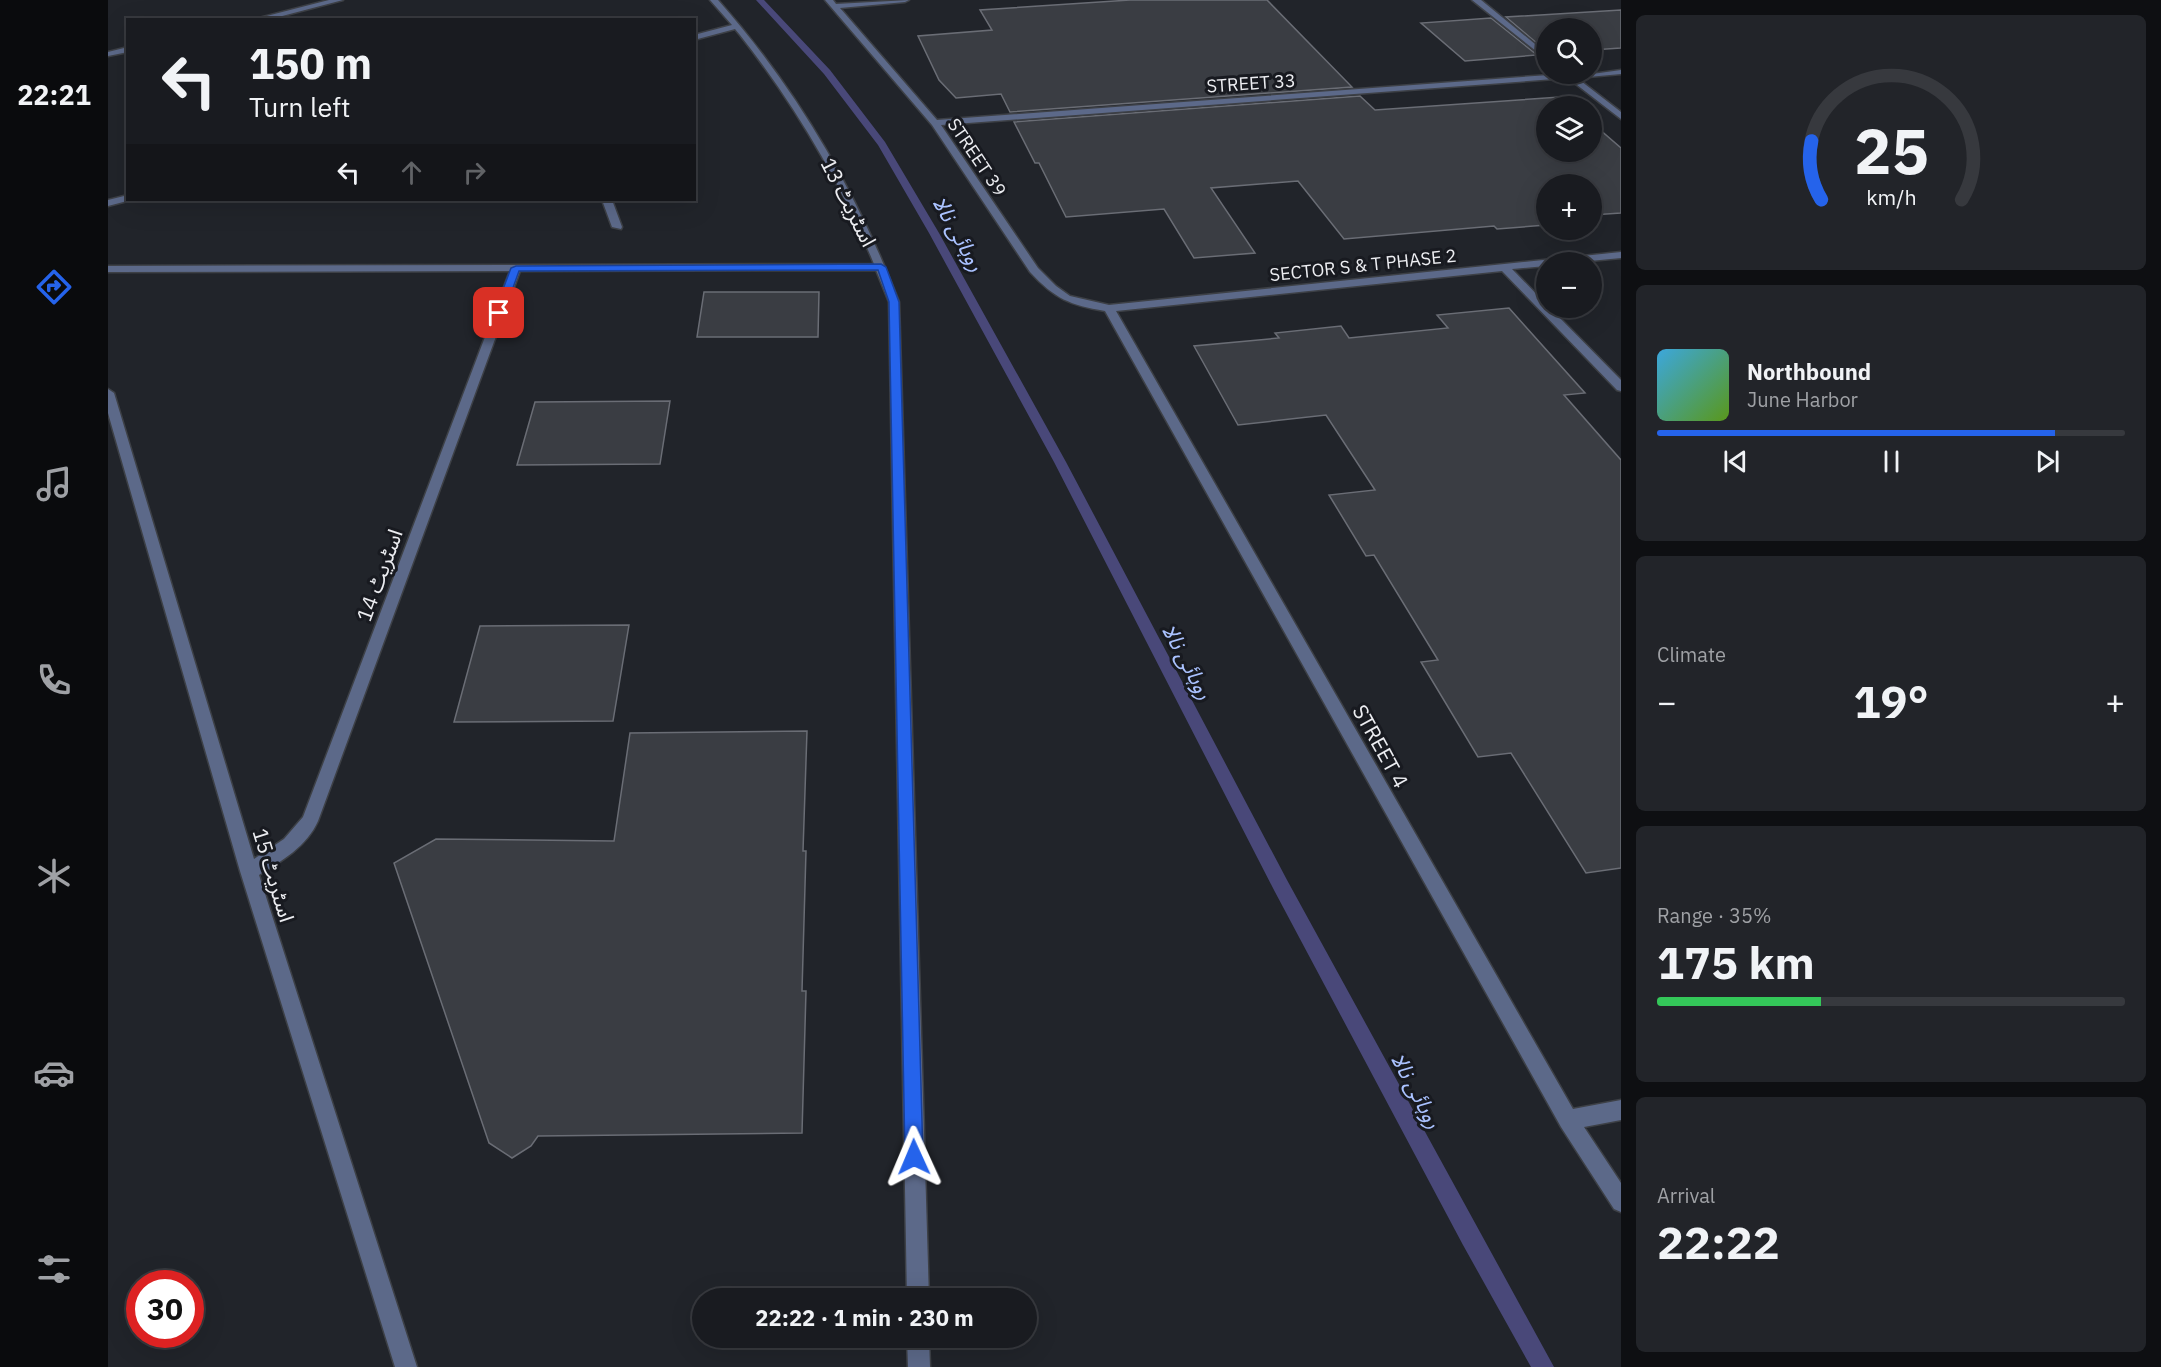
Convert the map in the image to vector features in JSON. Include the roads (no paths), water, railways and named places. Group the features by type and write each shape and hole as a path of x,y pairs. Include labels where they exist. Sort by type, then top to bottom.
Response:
{"street":[{"path":"263,18 339,0"},
{"name":"اسٹریٹ 13","path":"714,0 765,59 844,185 894,302 918,1288"},
{"path":"832,3 905,0"},
{"path":"1476,0 1536,49"},
{"name":"STREET 39","path":"832,3 935,123 1034,270 1052,289 1073,303 1109,308"},
{"path":"696,37 738,26"},
{"path":"108,54 126,50"},
{"name":"STREET 33","path":"1602,73 1621,72"},
{"name":"STREET 33","path":"935,123 1536,77"},
{"path":"1580,84 1621,116"},
{"path":"108,203 126,198"},
{"path":"608,201 617,226"},
{"name":"SECTOR S & T PHASE 2","path":"1109,308 1621,255"},
{"path":"108,268 881,267"},
{"path":"1504,267 1621,387"},
{"name":"اسٹریٹ 14","path":"249,871 281,853 299,838 310,821 516,268"},
{"name":"STREET 4","path":"1109,308 1568,1120 1621,1202"},
{"name":"اسٹریٹ 15","path":"108,393 249,871 406,1367"},
{"path":"1568,1120 1621,1110"},
{"path":"918,1348 919,1367"}],"waterway":[{"name":"روہائی نالا","path":"760,0 827,72 882,144 934,233 1060,462 1281,886 1470,1238 1543,1367"}]}
